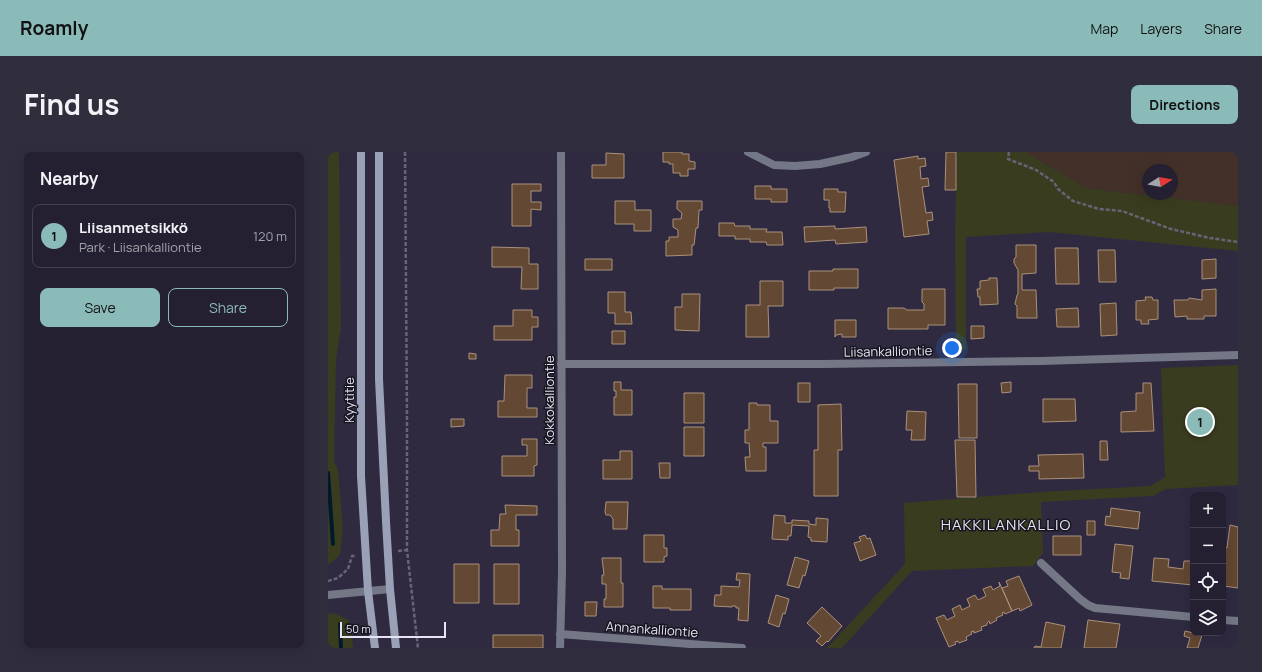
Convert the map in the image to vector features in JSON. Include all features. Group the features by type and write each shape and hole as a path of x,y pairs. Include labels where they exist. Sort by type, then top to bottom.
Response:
{"main road":[{"name":"Kyytitie","path":"361,152 361,476 368,591 375,648"},
{"path":"380,152 379,379 390,588 396,648"}],"street":[{"name":"Kokkokalliontie","path":"560,648 562,572 561,152"},
{"path":"748,152 774,165 795,166 820,164 852,157 866,152"},
{"name":"Liisankalliontie","path":"561,364 824,364 1041,361 1238,355"},
{"path":"1040,563 1080,599 1095,608 1190,617"},
{"path":"328,595 390,588"},
{"path":"1226,620 1238,621"},
{"name":"Annankalliontie","path":"560,634 742,648"}],"path":[{"path":"404,152 408,417 408,550 418,648"},
{"path":"1009,152 1008,158 1036,170 1054,182 1058,189 1073,201 1099,209 1122,211 1178,230 1210,238 1238,242"},
{"path":"328,581 338,578 348,569 352,556"}],"shaded area":[{"path":"1026,152 1238,152 1238,206 1178,199 1178,164 1142,164 1142,195 1086,188"}],"green space":[{"path":"328,152 339,152 341,328 336,359 334,461 338,470 343,528 340,555 328,565"},
{"path":"957,152 1026,152 1086,188 1142,195 1142,200 1178,199 1238,206 1238,251 1049,232 966,237 966,350 956,349 955,238"},
{"path":"1238,365 1238,485 1166,489 1153,496 1041,502 1043,553 1033,566 912,571 842,648 827,648 905,564 904,503 1041,492 1150,486 1165,477 1161,368"},
{"path":"328,613 336,614 350,621 353,648 328,648"}],"building":[{"path":"663,152 682,152 682,154 689,154 689,161 695,162 695,169 688,169 688,176 680,176 680,173 673,173 673,164 663,162"},
{"path":"946,152 956,152 956,190 945,190"},
{"path":"606,153 624,154 624,178 592,178 592,165 606,165"},
{"path":"918,156 918,159 925,158 926,166 920,167 921,179 928,178 929,186 922,187 926,213 932,212 933,220 927,221 929,234 904,237 894,160"},
{"path":"512,184 541,184 541,191 531,191 531,202 541,202 541,210 531,209 531,226 512,226"},
{"path":"755,186 771,186 771,189 787,189 787,202 771,202 771,199 755,199"},
{"path":"824,189 838,189 838,192 846,192 845,212 830,212 829,200 824,200"},
{"path":"615,201 635,201 635,210 651,210 651,231 634,231 634,224 615,224"},
{"path":"677,201 702,201 702,210 699,210 698,228 696,228 694,245 692,245 692,255 666,256 666,241 669,241 669,237 678,237 678,230 673,227 673,219 681,219 682,213 677,209"},
{"path":"719,223 734,223 735,226 750,226 750,229 767,229 766,232 782,232 783,245 767,245 766,242 750,242 750,239 735,239 735,236 719,236"},
{"path":"835,226 835,229 866,227 867,242 836,244 835,240 805,242 804,227"},
{"path":"1016,245 1036,245 1036,273 1022,274 1022,290 1036,290 1037,318 1017,318 1017,306 1015,304 1018,294 1018,270 1014,263 1014,259 1016,257"},
{"path":"492,247 529,248 529,264 538,264 538,289 521,289 522,267 492,267"},
{"path":"1055,248 1078,248 1079,284 1056,284"},
{"path":"1098,250 1115,250 1116,282 1099,282"},
{"path":"585,259 612,259 612,270 585,270"},
{"path":"1216,259 1216,278 1202,279 1202,260"},
{"path":"833,269 858,269 858,288 809,290 809,271 833,271"},
{"path":"989,278 997,278 998,304 980,305 980,297 978,297 977,289 980,289 980,281 989,280"},
{"path":"760,281 783,281 783,306 768,306 769,337 746,337 746,305 760,305"},
{"path":"922,289 945,289 945,325 928,325 928,329 888,329 888,308 924,310 924,304 922,302"},
{"path":"1216,289 1216,316 1204,316 1204,319 1187,319 1187,316 1175,317 1174,300 1188,300 1189,298 1202,300 1202,290"},
{"path":"608,292 625,292 625,312 631,312 632,324 615,324 615,313 608,313"},
{"path":"682,294 700,294 699,331 675,330 675,307 682,307"},
{"path":"1145,297 1152,297 1153,300 1158,300 1158,319 1148,320 1149,324 1141,324 1141,320 1136,320 1136,301 1146,300"},
{"path":"1116,303 1117,335 1101,336 1100,304"},
{"path":"1078,308 1079,327 1057,327 1056,309"},
{"path":"513,310 532,310 532,317 538,317 538,327 532,327 532,340 494,340 494,326 513,326"},
{"path":"835,320 856,320 856,337 842,337 842,334 836,335 835,337"},
{"path":"971,326 984,326 984,338 971,339"},
{"path":"612,331 625,331 625,344 612,344"},
{"path":"469,353 476,354 476,359 469,359"},
{"path":"505,375 532,375 532,388 527,388 527,408 537,408 537,417 498,417 498,401 504,401"},
{"path":"614,382 621,382 621,390 632,390 632,415 614,415 614,397 616,397 616,391 614,391"},
{"path":"1011,382 1011,392 1002,393 1001,383"},
{"path":"798,383 810,383 810,402 798,402"},
{"path":"1143,383 1151,383 1154,431 1121,432 1121,412 1136,411 1136,393 1143,393"},
{"path":"958,384 977,384 977,438 959,438"},
{"path":"684,393 704,393 704,423 684,423"},
{"path":"1043,399 1075,399 1076,421 1043,422"},
{"path":"749,403 757,403 757,405 770,405 770,421 778,421 778,443 763,443 763,447 766,447 766,471 746,471 745,457 750,457 749,443 745,443 745,430 749,430"},
{"path":"841,404 842,450 838,450 838,496 814,496 814,450 818,450 818,405"},
{"path":"907,411 926,412 925,440 911,440 912,430 906,430"},
{"path":"451,419 464,419 464,426 451,427"},
{"path":"684,427 704,427 704,456 684,456"},
{"path":"522,439 537,439 537,465 534,466 534,476 502,476 502,456 527,456 527,445 522,445"},
{"path":"955,440 975,440 976,497 957,497"},
{"path":"1100,441 1107,441 1108,460 1100,460"},
{"path":"620,451 632,451 632,479 603,479 603,460 620,460"},
{"path":"1083,454 1084,478 1039,479 1039,471 1029,471 1029,466 1039,466 1038,455"},
{"path":"659,463 670,463 670,478 660,478"},
{"path":"606,502 628,502 627,529 613,529 613,519 610,515 606,515 605,512"},
{"path":"505,505 537,506 537,515 516,515 516,530 519,530 519,546 491,546 491,530 499,530 500,514 506,514"},
{"path":"1111,508 1140,512 1138,529 1105,525 1106,516 1110,517"},
{"path":"774,515 785,516 785,523 792,523 792,520 809,521 809,524 816,525 816,518 828,519 827,542 811,541 811,538 808,537 809,526 792,525 791,536 788,536 788,540 772,539"},
{"path":"1087,521 1095,521 1095,535 1087,535"},
{"path":"1230,525 1238,527 1238,588 1226,586 1227,548"},
{"path":"644,535 664,535 664,548 667,548 667,556 664,557 664,562 644,562"},
{"path":"865,535 867,539 870,538 876,555 860,561 854,543 861,541 859,537"},
{"path":"1053,536 1081,536 1081,555 1053,555"},
{"path":"1115,544 1133,546 1129,579 1120,578 1121,573 1112,572"},
{"path":"795,557 809,561 805,576 803,575 799,588 787,585"},
{"path":"602,558 621,558 623,607 604,607 604,599 606,599 606,584 602,584 602,575 604,575"},
{"path":"1154,558 1169,559 1168,567 1183,569 1184,561 1190,561 1190,585 1152,581"},
{"path":"454,564 479,564 479,603 454,603"},
{"path":"494,564 519,564 519,604 494,604"},
{"path":"737,573 750,574 748,621 738,620 739,608 736,608 736,606 714,606 715,595 721,595 721,586 739,587 740,580 736,580"},
{"path":"1019,576 1032,605 1020,611 1019,608 1012,611 1002,588 1008,586 1006,581"},
{"path":"999,582 1012,611 1005,614 1004,612 1002,613 1003,615 996,618 997,620 990,624 989,621 987,625 981,627 982,630 974,633 974,631 971,632 972,634 966,637 967,640 959,643 958,641 955,642 956,644 949,647 936,618 944,615 947,620 955,616 952,609 960,605 962,610 970,606 967,599 975,595 978,600 986,596 983,589 991,586 993,590 1000,586"},
{"path":"653,586 662,586 662,589 691,589 691,610 653,608"},
{"path":"776,595 789,599 785,614 783,613 779,627 768,623"},
{"path":"585,602 597,602 596,616 585,616"},
{"path":"822,607 842,626 828,642 827,641 822,646 816,641 821,636 807,623"},
{"path":"1088,620 1120,624 1116,648 1084,648"},
{"path":"1046,622 1065,626 1061,648 1034,648 1035,646 1041,647"},
{"path":"1185,631 1190,632 1190,636 1202,636 1198,648 1187,648 1190,638 1184,636"},
{"path":"493,635 543,635 543,648 493,648"}],"waterway":[{"path":"328,473 333,544"},
{"path":"340,624 341,648"}],"place":[{"name":"Liisanmetsikkö","path":"1200,422"}],"district":[{"name":"HAKKILANKALLIO","path":"1006,524"}]}
